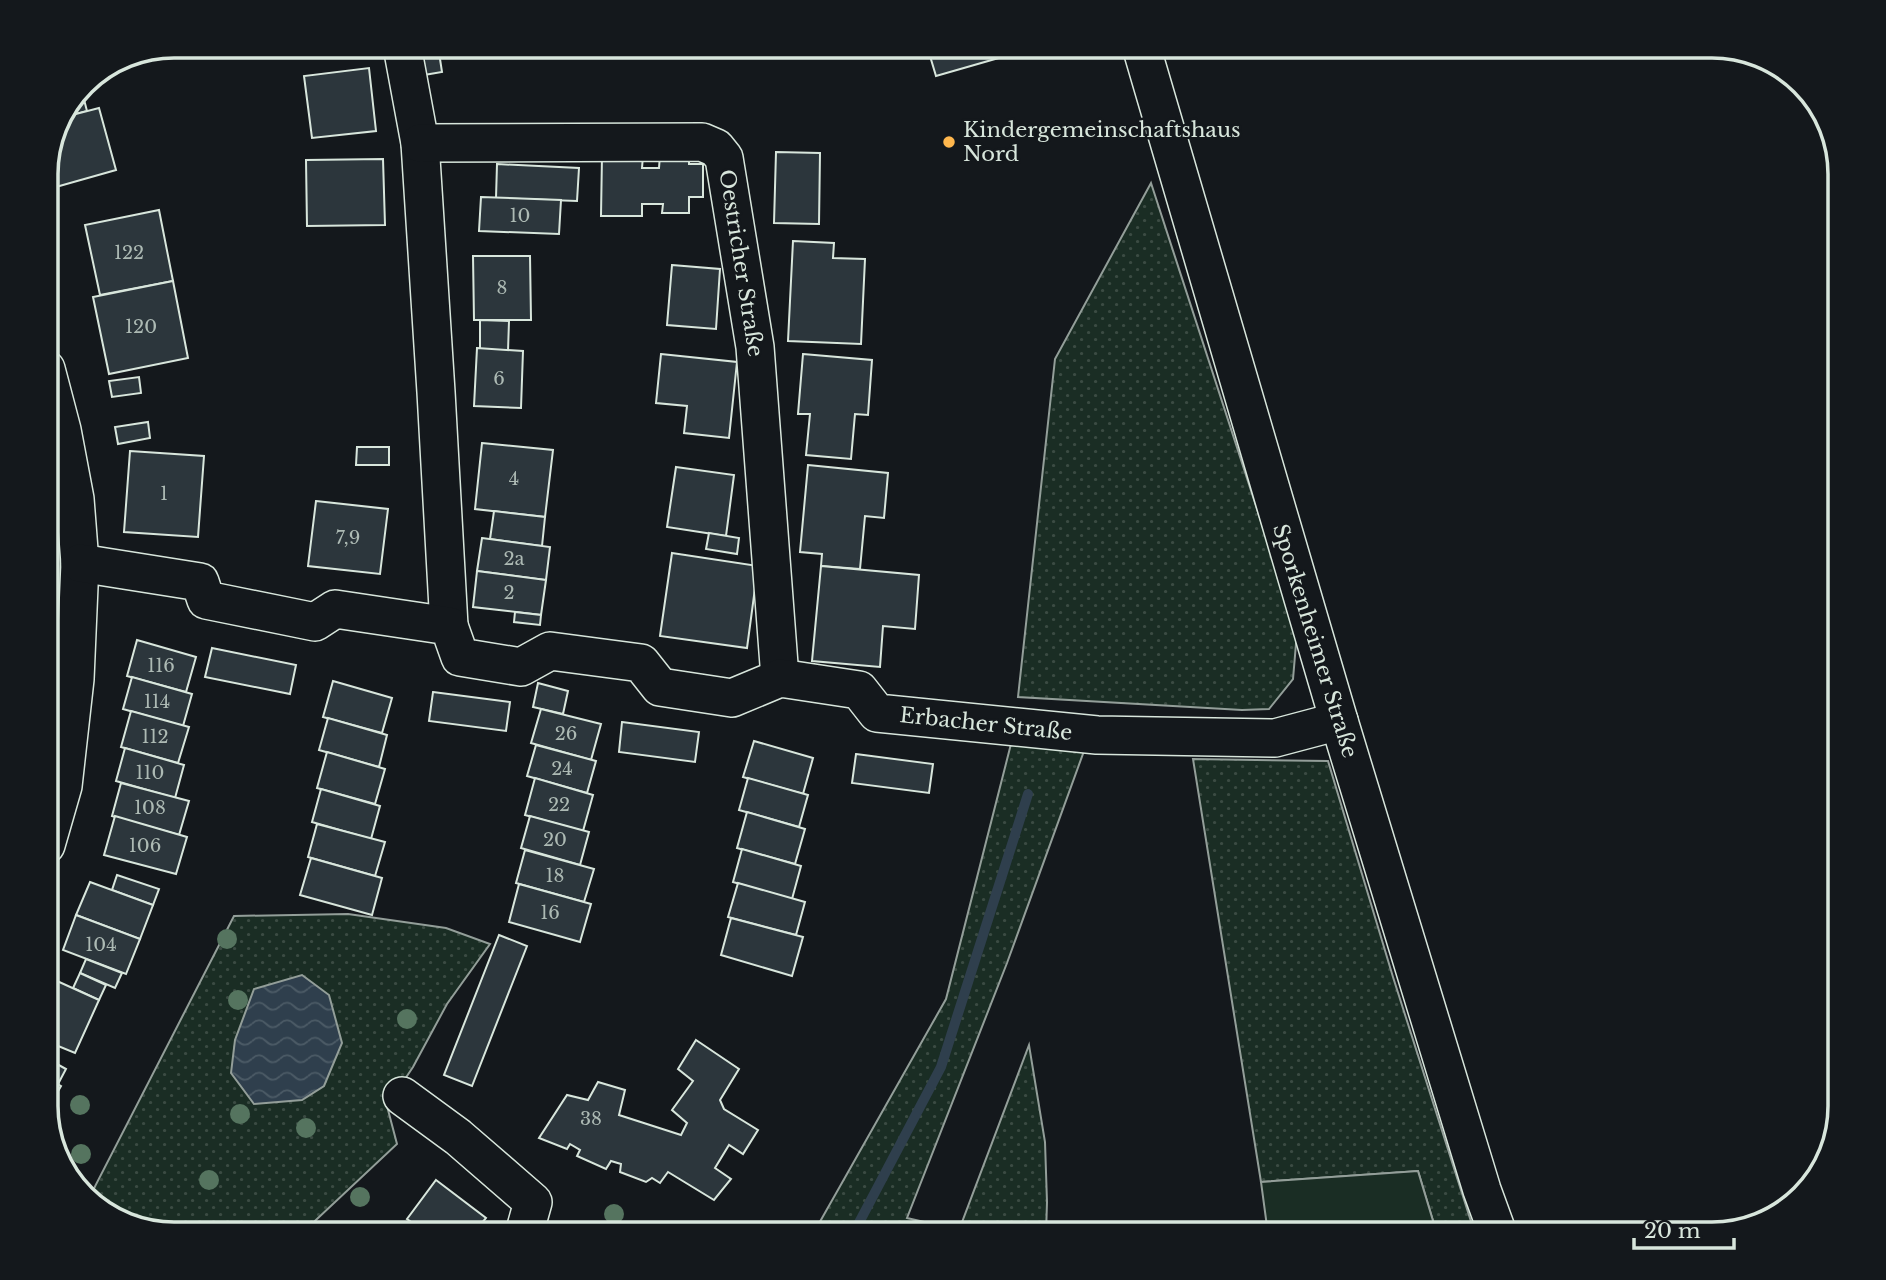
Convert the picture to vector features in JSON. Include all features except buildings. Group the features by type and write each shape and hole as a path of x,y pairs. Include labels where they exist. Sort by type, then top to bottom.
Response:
{"street":[{"path":"404,58 420,144 449,626 460,657 521,667 550,651 641,663 660,687 732,698 780,678"},
{"name":"Sporkenheimer Straße","path":"1145,58 1339,722 1494,1222"},
{"name":"Oestricher Straße","path":"420,144 702,142 716,148 724,158 755,347 780,678"},
{"path":"58,415 62,430 60,503 80,563 75,679 63,786 58,803"},
{"path":"80,563 200,582 206,600 315,622 335,609 449,626"},
{"name":"Erbacher Straße","path":"780,678 859,690 877,713 1097,735 1275,738 1339,722"},
{"path":"402,1096 458,1137 529,1218"}],"green space":[{"path":"1151,183 1297,632 1293,679 1269,709 1242,710 1018,697 1055,359"},
{"path":"1012,740 1084,751 1007,963 907,1218 924,1222 820,1222 946,999"},
{"path":"1193,759 1328,761 1471,1222 1433,1222 1418,1171 1261,1182"},
{"path":"348,914 446,928 490,944 447,1004 413,1067 387,1106 397,1144 314,1222 159,1221 130,1213 110,1203 93,1189 234,916"},
{"path":"1029,1045 1045,1142 1046,1222 962,1222"},
{"path":"1418,1171 1433,1222 1266,1222 1261,1182"}],"water":[{"path":"302,975 329,995 342,1043 324,1086 302,1100 254,1104 231,1073 235,1040 254,989"}],"waterway":[{"path":"859,1222 941,1067 1028,794"}],"place":[{"name":"Kindergemeinschaftshaus Nord","path":"949,142"}]}
